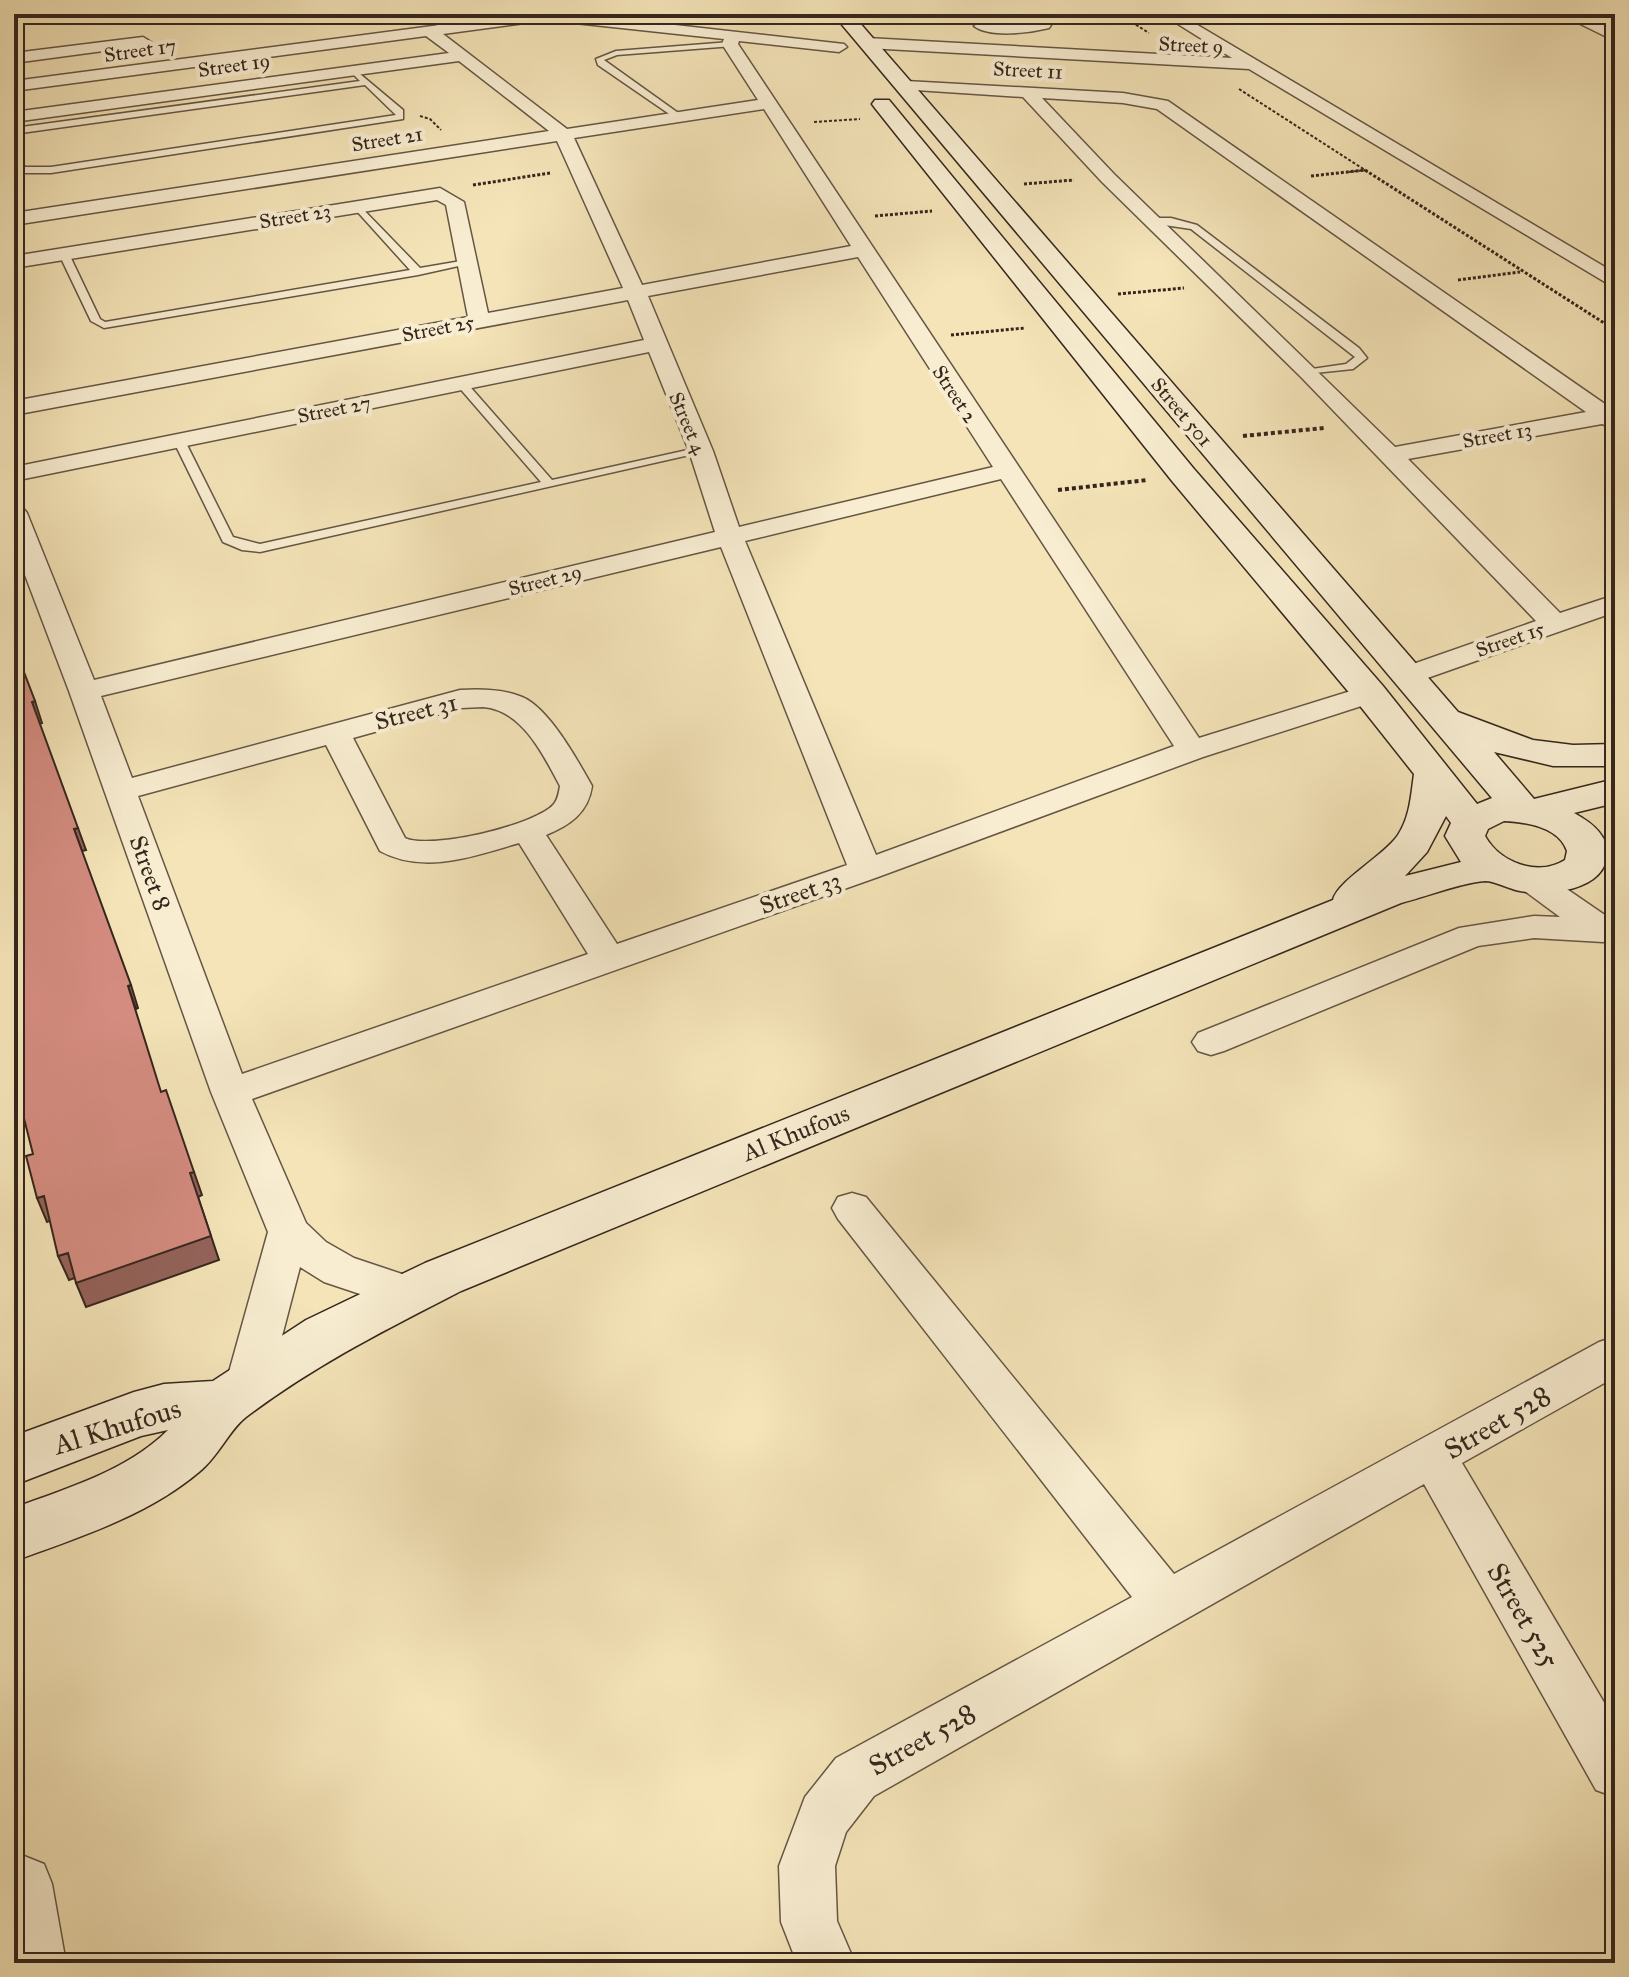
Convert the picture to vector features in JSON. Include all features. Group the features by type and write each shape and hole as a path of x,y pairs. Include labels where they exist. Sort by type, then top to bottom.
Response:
{"street":[{"path":"14,20 60,14"},
{"name":"Street 9","path":"586,14 754,32 847,31 1256,66"},
{"path":"1169,14 1615,282"},
{"path":"1567,14 1615,36"},
{"name":"Street 9","path":"548,15 731,40 847,31 894,54 914,52 1223,68 1256,66"},
{"name":"Street 17","path":"14,86 436,25 548,15"},
{"path":"971,25 1036,20"},
{"path":"128,23 161,67"},
{"name":"Street 4","path":"436,25 461,56 563,134 635,291 701,451 729,535 866,870"},
{"name":"Street 501","path":"847,31 906,86 1406,676 1527,810"},
{"name":"Street 501","path":"847,31 893,117 1183,475 1433,771 1468,829 1473,852 1491,867"},
{"name":"Street 2","path":"731,40 918,338 1192,750"},
{"path":"14,58 143,42"},
{"path":"1180,61 1214,55 1228,48"},
{"name":"Street 19","path":"14,117 360,77 461,56"},
{"path":"1223,68 1282,82"},
{"name":"Street 11","path":"906,86 1148,100 1168,107 1271,180"},
{"path":"1027,92 1108,178 1309,372 1555,624"},
{"name":"Street 21","path":"14,219 768,103"},
{"path":"1271,180 1610,419"},
{"name":"Street 23","path":"14,262 428,194 446,195"},
{"path":"446,195 455,202 479,320"},
{"name":"Street 25","path":"14,408 862,250"},
{"name":"Street 27","path":"14,474 655,344"},
{"name":"Street 13","path":"1389,455 1610,419"},
{"name":"Street 29","path":"84,691 1005,471"},
{"name":"Street 8","path":"14,513 84,691 230,1092 289,1232 311,1253 339,1270 372,1284 408,1293"},
{"name":"Street 15","path":"1406,676 1615,603"},
{"name":"Street 33","path":"230,1092 866,870 1192,750 1370,694"},
{"name":"Street 31","path":"121,791 460,699 503,701 520,708 576,786 575,796 570,807 559,817 526,829 438,853 412,853 392,844 335,733"},
{"path":"1441,713 1475,732 1519,750 1549,755 1615,755"},
{"path":"1328,917 1375,881 1413,842 1428,811 1433,771"},
{"path":"1527,810 1615,791"},
{"path":"1527,810 1564,823 1596,847"},
{"name":"Al Khufous","path":"1386,894 1486,812 1527,810"},
{"path":"526,829 609,960"},
{"path":"1491,867 1530,879 1557,879 1577,872 1596,847"},
{"path":"1596,847 1609,937"},
{"name":"Al Khufous","path":"16,1535 155,1474 184,1454 234,1396 325,1335 408,1293 1386,894 1491,867"},
{"path":"1530,879 1609,937"},
{"path":"1211,1042 1471,936 1534,927 1609,937"},
{"path":"852,1208 1167,1603"},
{"path":"234,1396 289,1232"},
{"name":"Street 528","path":"826,1963 809,1922 807,1866 824,1816 855,1777 1615,1355"},
{"name":"Al Khufous","path":"15,1460 134,1415 234,1396"},
{"name":"Street 525","path":"1434,1458 1615,1771"},
{"path":"24,1884 37,1963"}],"lane":[{"path":"678,117 601,63 600,59 628,51 731,40"},
{"path":"14,131 360,77 400,112 400,117 39,171 22,170 14,157"},
{"path":"357,206 418,272"},
{"path":"1154,221 1171,221 1194,227 1355,350 1361,358 1349,367 1309,372"},
{"path":"64,254 96,321 104,325 467,263"},
{"path":"461,383 550,485"},
{"path":"179,440 228,539 247,547 275,547 701,451"}],"path":[{"path":"1223,68 1225,79 1260,105 1615,330"},
{"path":"782,125 893,117"},
{"path":"446,195 465,187 558,171 550,145 563,134"},
{"path":"1271,180 1365,170"},
{"path":"991,186 1108,178"},
{"path":"842,219 967,208"},
{"path":"1422,285 1522,272"},
{"path":"1085,297 1219,285"},
{"path":"918,338 1061,325"},
{"path":"1206,439 1357,424"},
{"path":"1021,494 1183,475"}],"building":[{"path":"14,646 78,828 74,829 131,985 128,986 161,1092 166,1090 194,1172 190,1173 211,1236 76,1283 68,1253 58,1256 44,1196 37,1198 26,1156 33,1154 14,1079"}]}
